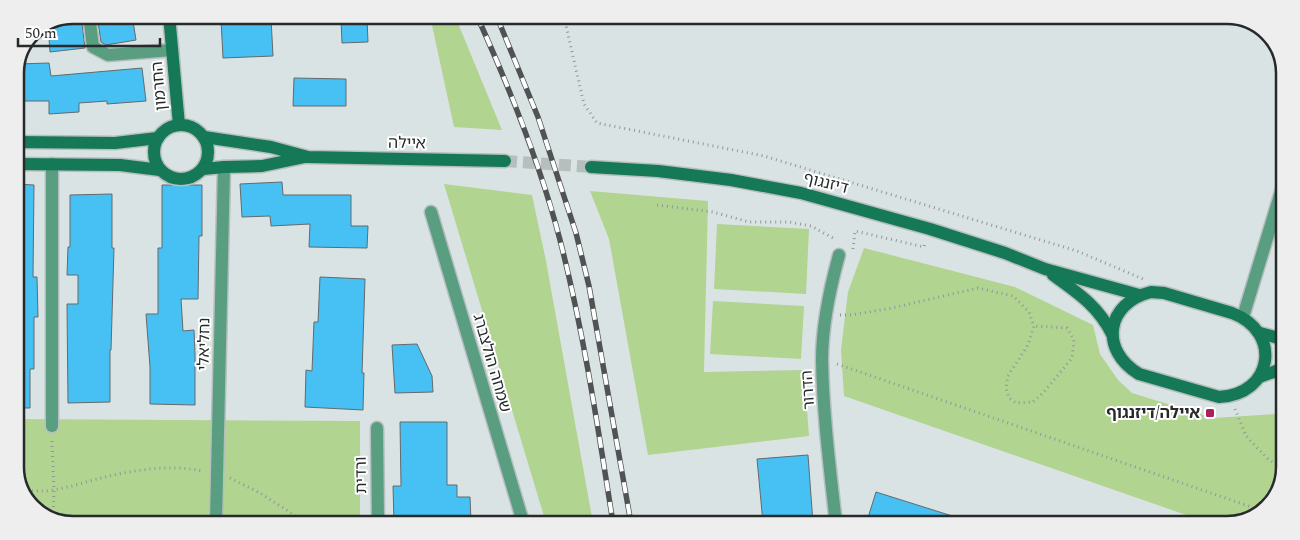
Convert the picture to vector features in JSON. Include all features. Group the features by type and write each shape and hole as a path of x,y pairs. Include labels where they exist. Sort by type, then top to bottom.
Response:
{"street":[{"path":"90,24 93,47 108,55 172,50"},
{"name":"החרמון","path":"170,24 179,125"},
{"path":"187,125 195,128 204,137 209,153 207,162 203,169 191,178 183,180 167,175 160,170 154,154 158,138 164,131 170,127 187,125"},
{"name":"איילה","path":"204,137 227,142 271,147 308,156 505,161"},
{"path":"24,142 115,143 158,138"},
{"name":"איילה","path":"203,169 262,166 308,156"},
{"path":"24,164 120,165 160,170"},
{"path":"52,164 52,426"},
{"name":"נחליאלי","path":"216,516 224,167"},
{"name":"דיזנגוף","path":"591,167 658,171 732,180 801,193 930,229 1005,253 1045,269 1145,293"},
{"path":"1243,317 1276,208"},
{"name":"שמחה הולצברג","path":"431,212 521,516"},
{"name":"הדרור","path":"835,516 828,456 822,359 831,288 839,255"},
{"name":"דיזנגוף","path":"1045,269 1092,305 1105,319 1112,334"},
{"path":"1145,293 1164,293 1243,317 1260,333 1266,355 1264,366 1252,386 1242,393 1231,396 1213,395 1139,374 1128,367 1120,358 1114,346 1112,334 1114,321 1120,310 1128,301 1145,293"},
{"path":"1260,333 1276,337"},
{"path":"1259,377 1276,371"},
{"name":"ורדית","path":"377,428 378,516"}],"path":[{"path":"566,24 584,104 597,123 764,156 1068,248 1143,278 1145,293"},
{"path":"657,205 713,212 749,222 790,222 811,226 833,238 839,255 853,258 855,231 924,247 930,229"},
{"path":"827,315 851,315 892,308 978,288 1013,296 1029,312 1034,326 1028,345 1008,376 1006,388 1009,398 1016,403 1033,402 1044,392 1072,358 1074,340 1067,328 1034,326"},
{"path":"822,359 1254,508"},
{"path":"1231,396 1246,436 1268,459 1276,465"},
{"path":"52,426 53,513"},
{"path":"29,491 54,490 103,477 155,467 189,468 217,473 238,481 296,516"}],"green space":[{"path":"432,24 458,24 502,130 454,127"},
{"path":"444,184 532,195 546,261 592,516 544,516"},
{"path":"590,191 708,201 704,372 804,370 809,436 648,455 609,239"},
{"path":"717,224 809,229 806,294 714,289"},
{"path":"864,248 1015,287 1093,325 1100,354 1118,380 1132,393 1213,418 1276,414 1276,467 1273,486 1262,502 1246,513 1233,516 1189,516 844,396 841,350 848,292"},
{"path":"713,301 804,306 801,359 710,354"},
{"path":"24,419 360,421 360,516 63,515 48,510 38,502 30,492 25,477"}],"building":[{"path":"82,24 85,48 50,52 48,30 63,25"},
{"path":"98,24 133,24 136,40 106,45 101,42"},
{"path":"221,24 271,24 273,56 223,58"},
{"path":"341,24 367,24 368,42 342,43"},
{"path":"49,63 51,76 142,68 146,101 107,104 107,101 79,103 79,112 49,114 49,101 24,101 25,64"},
{"path":"294,78 346,79 346,106 293,106"},
{"path":"282,182 283,195 351,195 351,226 368,226 367,248 309,247 310,224 271,226 270,216 242,217 240,184"},
{"path":"24,184 34,185 33,277 37,277 38,317 34,317 34,369 30,369 30,408 24,408"},
{"path":"162,185 202,185 202,236 199,236 198,299 181,299 183,331 194,330 195,405 150,404 150,367 146,314 158,314 158,248 162,248"},
{"path":"112,194 112,248 114,248 110,402 68,403 67,304 78,304 78,275 67,275 68,247 70,247 70,195"},
{"path":"320,277 365,279 362,373 364,373 363,410 305,407 306,370 312,371 314,322 318,322"},
{"path":"417,344 432,376 433,392 395,393 392,345"},
{"path":"400,422 447,422 447,485 457,485 457,497 470,497 471,516 394,516 393,486 401,486"},
{"path":"808,455 812,516 762,516 757,459"},
{"path":"876,492 952,516 868,516"}],"tunnel":[{"path":"505,161 591,167"}],"railway":[{"path":"480,24 523,127 543,183 560,240 583,345 612,516"},
{"path":"500,24 538,117 576,233 589,286 630,516"}],"place":[{"name":"איילה/דיזנגוף","path":"1210,413"}]}
